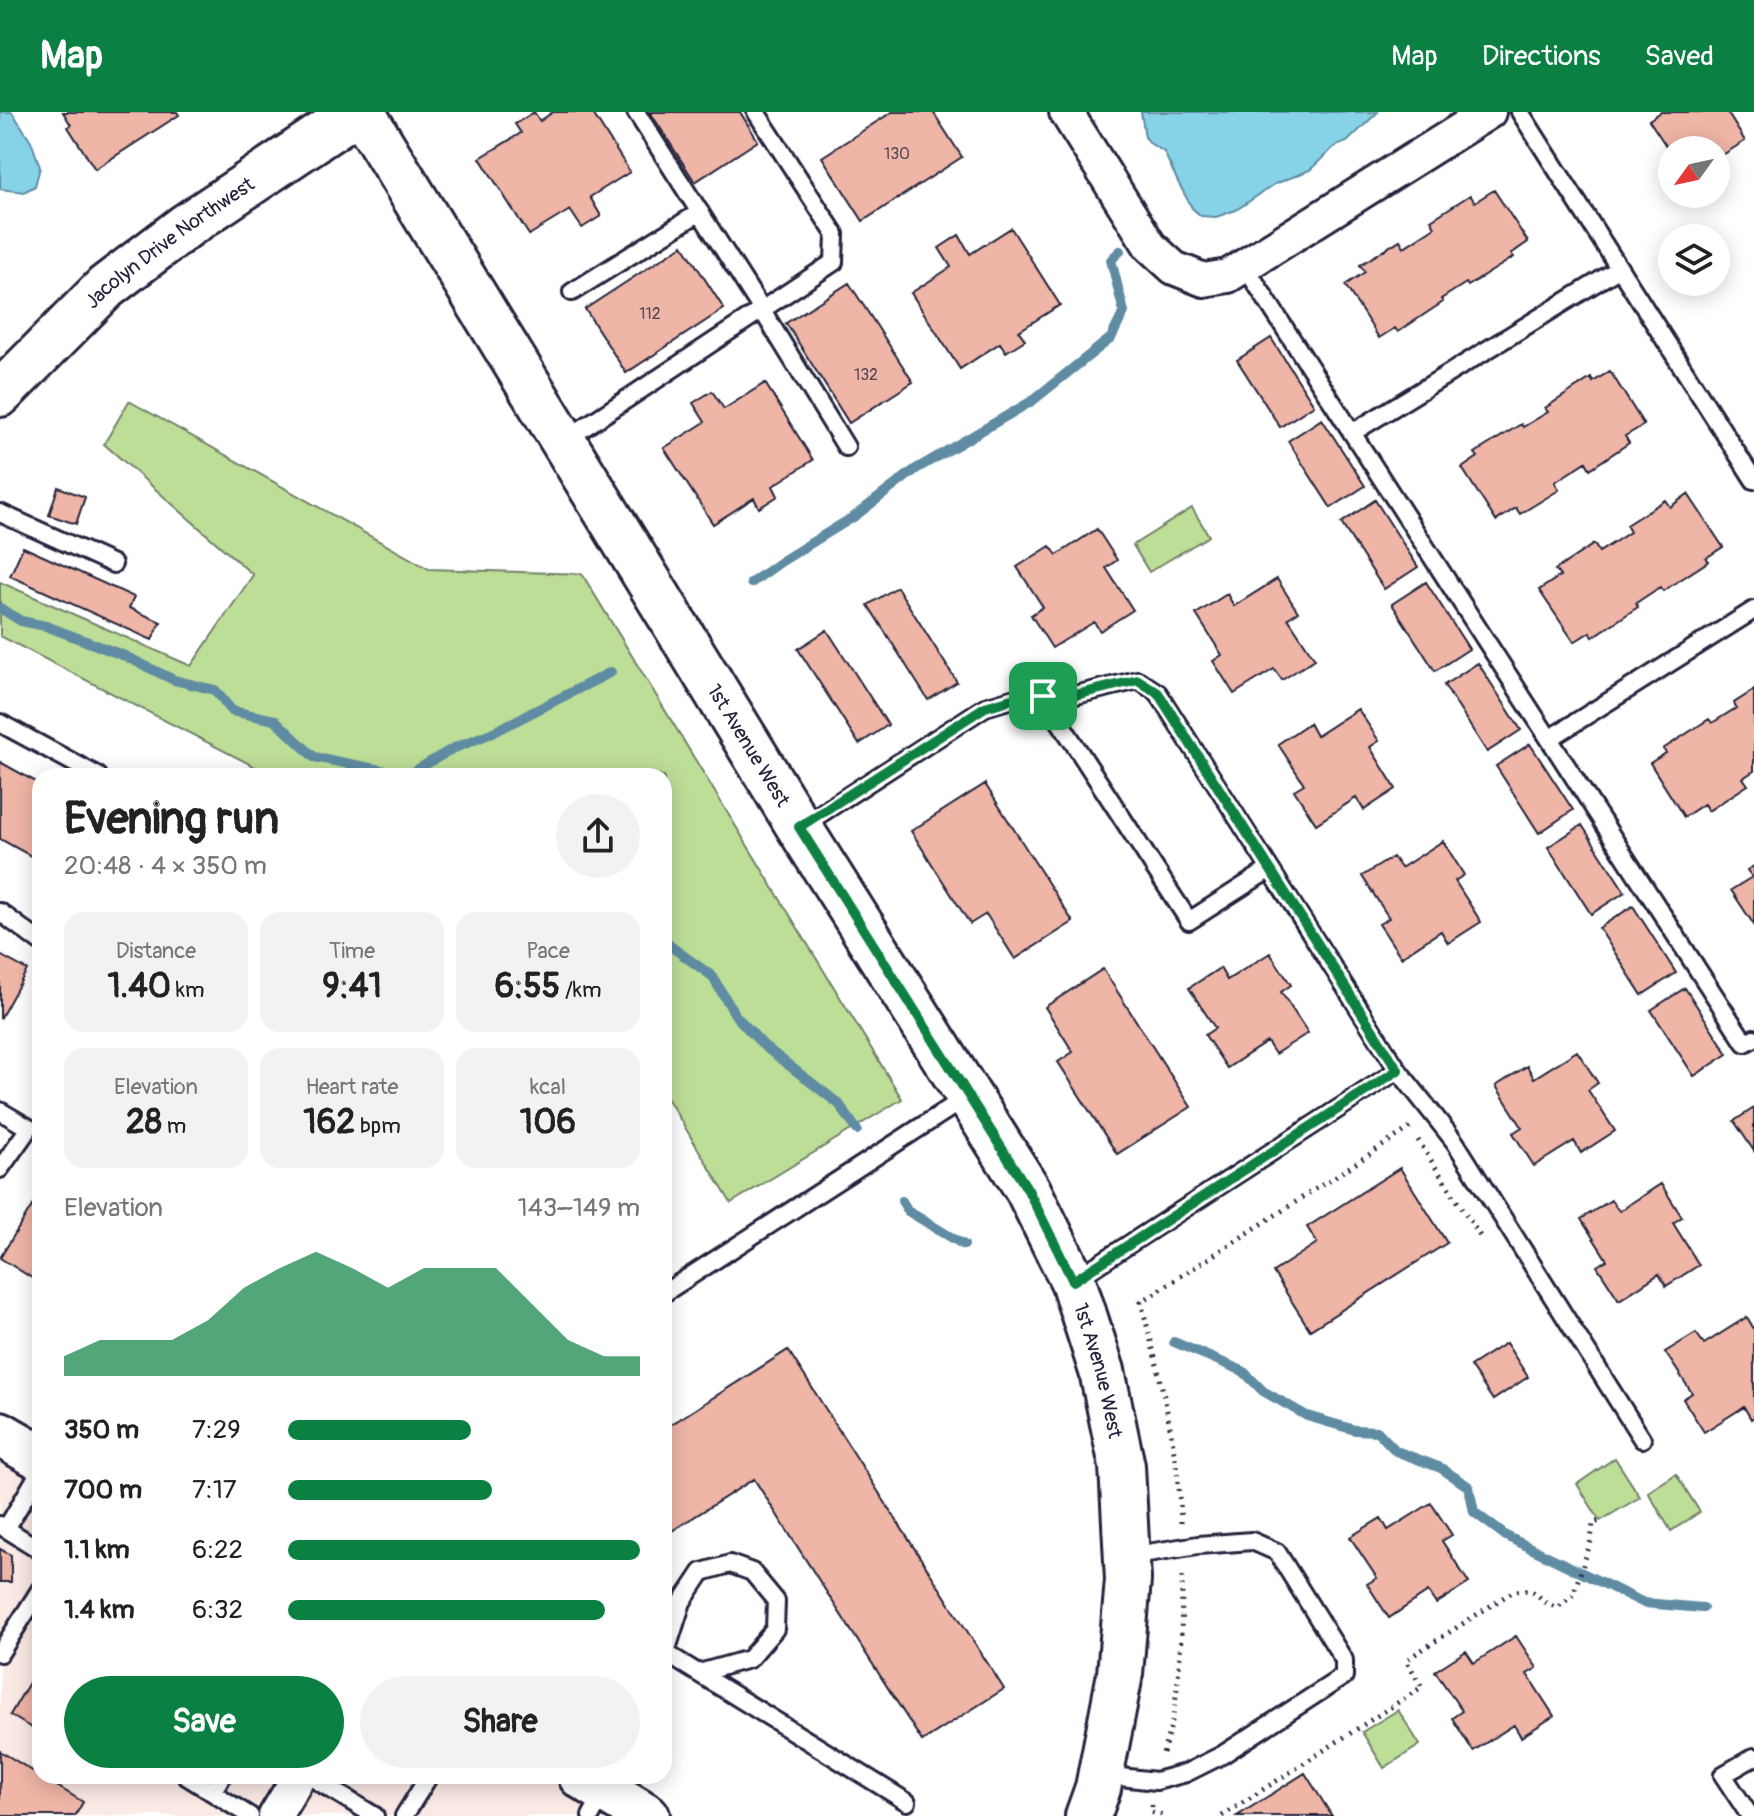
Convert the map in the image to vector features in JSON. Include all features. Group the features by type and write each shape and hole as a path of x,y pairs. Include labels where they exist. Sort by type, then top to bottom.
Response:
{"street":[{"name":"Jacolyn Drive Northwest","path":"0,394 106,287 186,226 356,112"},
{"name":"1st Avenue West","path":"362,112 799,827 1028,1190 1073,1281 1102,1371 1122,1466 1128,1580 1120,1674 1101,1774 1088,1816"},
{"path":"1066,112 1150,246 1174,268 1204,280 1228,276 1489,112"},
{"path":"0,1434 32,1452"},
{"path":"275,1816 294,1784"},
{"path":"592,1794 647,1816"}],"lane":[{"path":"636,112 846,447"},
{"path":"563,441 834,262 835,234 756,112"},
{"path":"1520,112 1754,480"},
{"path":"572,292 700,212"},
{"path":"1244,265 1745,1043 1754,1038"},
{"path":"1352,433 1620,268"},
{"path":"0,513 113,564"},
{"path":"1549,739 1754,610"},
{"path":"799,827 985,707 1022,696 1067,697 1138,680 1158,693 1398,1070 1455,1142 1642,1439"},
{"path":"1043,696 1189,921 1270,869"},
{"path":"0,723 83,768"},
{"path":"0,912 32,936"},
{"path":"1073,1281 1398,1070"},
{"path":"672,1282 968,1096"},
{"path":"0,1111 29,1128 0,1169"},
{"path":"32,1483 3,1527 32,1545"},
{"path":"1101,1774 1156,1781 1186,1773 1222,1755 1344,1676 1344,1660 1277,1552 1252,1541 1127,1557"},
{"path":"672,1631 682,1602 702,1572 730,1564 752,1572 776,1601 775,1629 749,1659 699,1673"},
{"path":"0,1653 32,1603"},
{"path":"672,1656 907,1802"},
{"path":"1750,1816 1723,1775 1754,1757"},
{"path":"199,1784 250,1816"},
{"path":"212,1792 217,1784"},
{"path":"322,1784 375,1816"},
{"path":"404,1816 424,1784"}],"path":[{"path":"1167,1816 1150,1814 1177,1682 1182,1616 1182,1548 1174,1445 1158,1364 1141,1302 1410,1127 1483,1241"},
{"path":"1222,1816 1422,1687 1406,1660 1512,1592 1532,1590 1549,1605 1558,1607 1573,1595 1591,1541 1593,1523 1600,1521"}],"shaded area":[{"path":"0,1434 32,1452 32,1784 594,1784 647,1816 0,1816"}],"green space":[{"path":"129,401 429,569 582,574 902,1099 731,1203 672,1106 672,768 257,768 0,636 0,582 191,666 253,575 104,444"},
{"path":"1192,508 1209,536 1149,572 1133,545"},
{"path":"1615,1458 1640,1497 1600,1521 1577,1484"},
{"path":"1676,1474 1700,1512 1671,1531 1648,1492"},
{"path":"1398,1710 1420,1745 1384,1768 1362,1732"}],"water":[{"path":"0,112 12,112 31,141 40,167 35,186 24,192 0,189"},
{"path":"1141,112 1378,112 1347,142 1334,147 1310,170 1275,184 1236,210 1216,217 1201,216 1192,208 1164,152 1145,137"}],"building":[{"path":"63,112 177,112 179,115 95,169 68,127 71,125"},
{"path":"534,112 540,121 553,112 592,112 630,172 590,197 601,216 582,228 570,210 529,235 480,158 521,133 515,124"},
{"path":"650,112 740,112 758,141 695,182"},
{"path":"892,112 933,112 962,157 863,221 822,157"},
{"path":"1661,112 1727,112 1745,141 1730,150 1730,136 1660,136 1649,120"},
{"path":"1494,190 1528,242 1511,254 1514,257 1441,299 1443,302 1398,332 1395,328 1379,338 1345,285 1365,272 1360,265 1400,240 1404,247 1435,227 1431,220 1470,195 1475,202"},
{"path":"1011,228 1060,305 1019,331 1025,340 1006,352 1000,343 960,369 911,293 951,267 939,248 959,235 970,254"},
{"path":"683,245 724,309 626,373 585,309"},
{"path":"849,283 913,382 849,423 786,323"},
{"path":"1271,338 1314,405 1280,427 1237,360"},
{"path":"1610,371 1644,425 1625,436 1629,443 1590,469 1586,462 1555,482 1559,490 1520,514 1516,508 1496,521 1462,468 1478,457 1475,453 1521,424 1523,427 1548,412 1545,408 1591,378 1593,382"},
{"path":"765,383 813,460 773,486 778,496 759,508 754,498 713,524 664,448 705,422 693,403 712,391 724,409"},
{"path":"1322,419 1365,486 1331,508 1288,441"},
{"path":"58,487 85,497 76,524 49,515"},
{"path":"1688,494 1723,547 1706,558 1709,561 1663,591 1660,587 1636,603 1638,607 1593,637 1590,632 1574,642 1539,590 1560,576 1555,570 1594,544 1599,552 1630,532 1626,525 1665,500 1670,507"},
{"path":"1375,500 1418,567 1384,589 1341,523"},
{"path":"1097,529 1117,560 1106,568 1133,610 1100,631 1094,622 1052,648 1031,615 1043,607 1017,567 1050,546 1057,555"},
{"path":"23,547 134,597 129,608 161,622 152,640 10,576"},
{"path":"1277,579 1298,612 1288,618 1315,659 1282,680 1274,669 1234,694 1213,661 1222,655 1196,614 1227,594 1234,606"},
{"path":"1426,582 1469,649 1435,671 1392,604"},
{"path":"897,587 957,682 928,700 868,605"},
{"path":"827,630 888,725 859,744 798,649"},
{"path":"1478,663 1521,730 1487,752 1444,685"},
{"path":"1754,690 1754,771 1743,778 1748,785 1708,811 1704,804 1684,817 1650,763 1666,753 1663,749 1709,719 1712,723 1736,708 1734,703"},
{"path":"1358,709 1379,741 1370,747 1396,789 1364,810 1356,798 1316,824 1294,790 1304,784 1278,744 1309,723 1316,736"},
{"path":"1530,744 1573,810 1539,833 1496,766"},
{"path":"0,762 32,780 32,857 0,839"},
{"path":"985,784 1073,922 1015,959 986,914 970,924 911,831"},
{"path":"1582,825 1625,892 1591,914 1548,847"},
{"path":"1443,841 1464,875 1455,881 1481,922 1448,943 1441,931 1401,957 1379,924 1389,918 1362,876 1393,857 1401,868"},
{"path":"1754,866 1754,925 1731,890 1752,877 1747,870"},
{"path":"1633,906 1676,973 1642,995 1599,928"},
{"path":"1270,953 1291,985 1281,992 1308,1033 1275,1054 1267,1042 1227,1068 1205,1035 1215,1028 1189,988 1220,968 1227,980"},
{"path":"0,955 27,970 0,1019"},
{"path":"1103,969 1191,1107 1117,1154 1058,1062 1073,1052 1045,1007"},
{"path":"1685,988 1728,1054 1694,1076 1651,1010"},
{"path":"1577,1051 1598,1083 1588,1090 1615,1131 1581,1153 1574,1141 1534,1166 1513,1133 1522,1127 1496,1086 1527,1066 1534,1078"},
{"path":"1754,1108 1754,1151 1734,1121"},
{"path":"1400,1168 1447,1243 1310,1330 1273,1272 1317,1243 1307,1227"},
{"path":"1661,1184 1682,1217 1673,1223 1699,1265 1666,1286 1659,1274 1619,1300 1597,1266 1607,1260 1581,1219 1611,1200 1619,1211"},
{"path":"32,1206 32,1278 0,1258"},
{"path":"1747,1317 1754,1329 1754,1417 1751,1419 1744,1407 1704,1432 1683,1399 1692,1393 1665,1352 1696,1333 1704,1344"},
{"path":"1506,1343 1528,1377 1493,1400 1470,1366"},
{"path":"788,1350 1004,1689 922,1741 754,1479 672,1531 672,1424"},
{"path":"1431,1503 1452,1535 1442,1541 1469,1583 1436,1604 1428,1592 1389,1618 1367,1584 1377,1578 1350,1537 1381,1518 1388,1530"},
{"path":"0,1549 11,1555 11,1582 0,1582"},
{"path":"1516,1636 1537,1668 1527,1674 1554,1716 1521,1737 1514,1725 1473,1751 1452,1718 1462,1711 1435,1671 1466,1651 1474,1663"},
{"path":"32,1678 32,1728 10,1715"},
{"path":"0,1751 32,1771 32,1784 54,1784 83,1802 75,1816 0,1816"},
{"path":"1305,1773 1332,1816 1237,1816"}],"waterway":[{"path":"751,583 855,516 916,469 1032,401 1111,338 1124,312 1111,260 1120,251"},
{"path":"0,608 21,621 46,626 125,656 174,680 215,690 232,711 275,720 314,757 370,768"},
{"path":"420,768 452,749 496,731 611,672"},
{"path":"672,947 712,976 736,1016 764,1046 839,1104 857,1130"},
{"path":"902,1201 908,1211 964,1245"},
{"path":"1174,1342 1243,1371 1263,1391 1307,1416 1355,1430 1377,1431 1396,1451 1441,1468 1469,1487 1474,1512 1506,1536 1644,1603 1703,1608"}],"route":[{"path":"1138,680 1158,693 1398,1070 1073,1281 1028,1190 799,827 985,707 1022,696 1043,696 1067,697 1138,680"}]}
